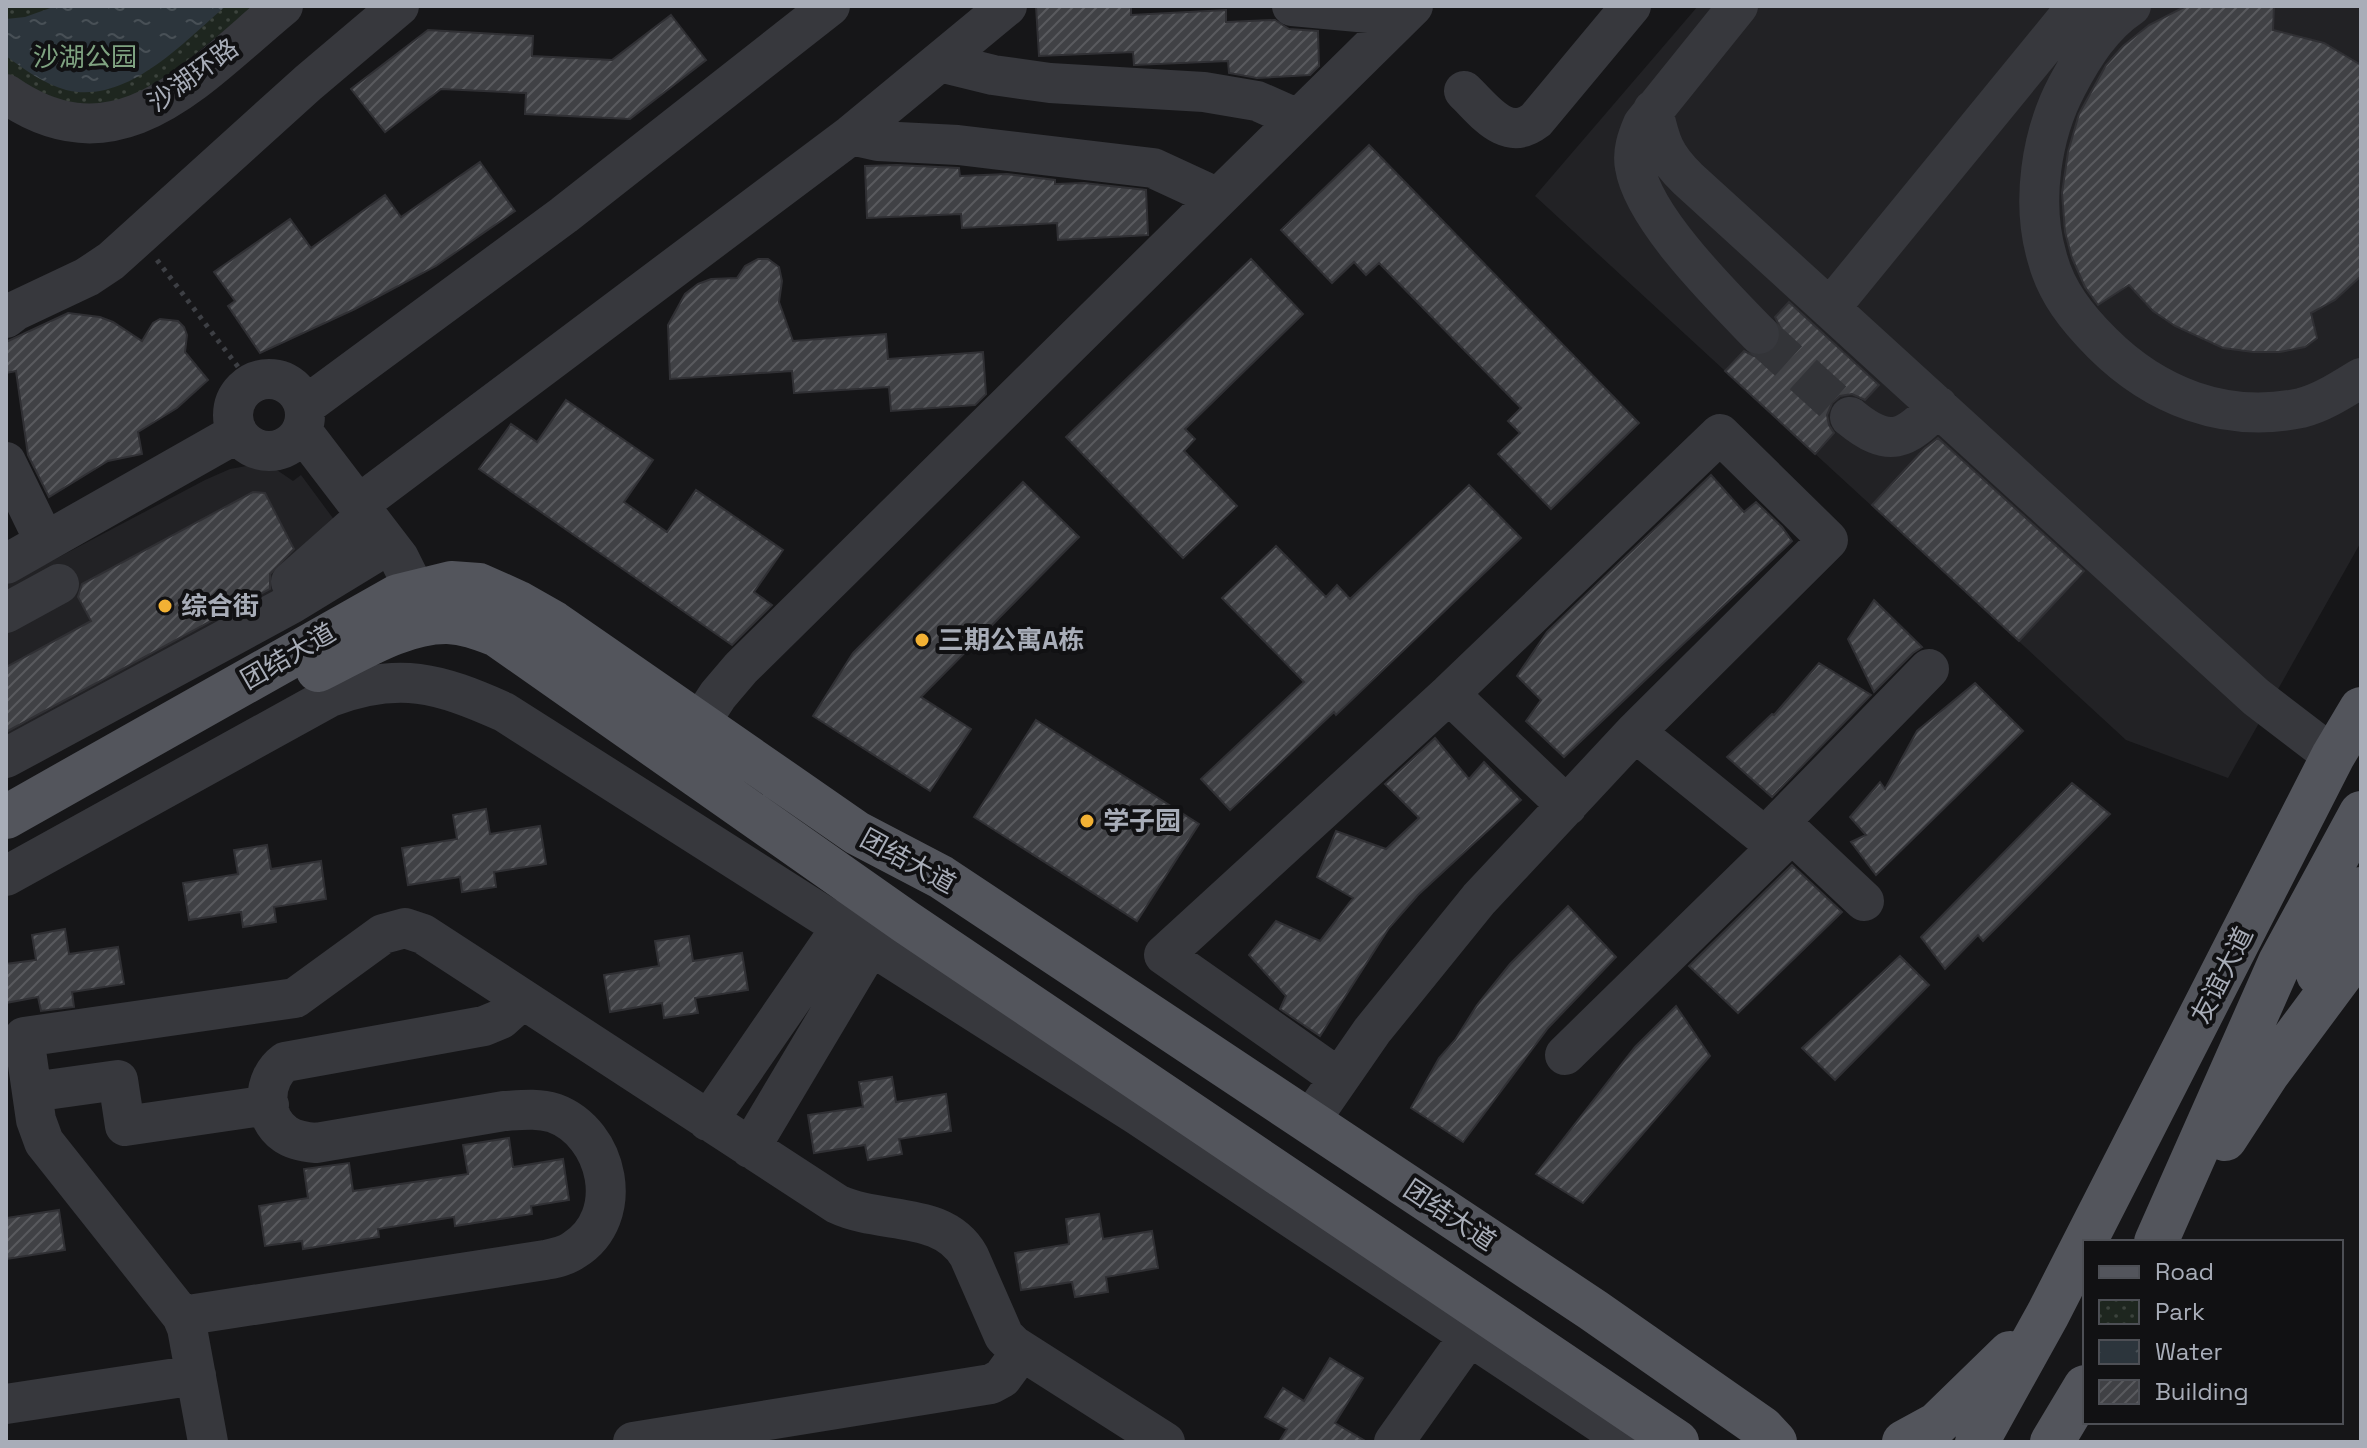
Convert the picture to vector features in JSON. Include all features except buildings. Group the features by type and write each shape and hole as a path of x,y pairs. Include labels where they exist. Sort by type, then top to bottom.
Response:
{"main road":[{"name":"团结大道","path":"6,817 406,593 451,583 479,585 554,623 857,833 941,877 1593,1310 1760,1437"},
{"name":"团结大道","path":"6,846 271,694 378,641 433,623 474,626 510,643 883,915 1684,1441"},
{"name":"友谊大道","path":"2086,1240 2333,756 2361,709"},
{"name":"友谊大道","path":"2268,1073 2340,889 2361,813"},
{"path":"857,833 883,915 1760,1437 1803,1442"},
{"name":"友谊大道","path":"2158,1240 2280,962 2340,889"},
{"path":"883,915 950,934 992,954 1684,1441"},
{"path":"2327,994 2361,934"},
{"name":"友谊大道","path":"2158,1240 2268,1073 2361,948"},
{"name":"友谊大道","path":"1977,1442 2083,1245"},
{"path":"1904,1442 1946,1416 2048,1314"},
{"path":"2052,1442 2083,1390"}],"street":[{"name":"沙湖环路","path":"6,94 35,113 66,122 94,125 126,119 171,97 283,6"},
{"path":"6,318 87,277 111,261 308,83 399,6"},
{"path":"406,593 399,558 361,529 298,427 298,393 287,383 274,379 259,380 237,397 232,411 237,433 251,447 264,452 279,451 298,427 830,6"},
{"path":"6,758 245,627 275,596 851,135 1007,6"},
{"path":"1292,6 1408,11"},
{"path":"1464,91 1500,125 1508,129 1527,127 1631,6"},
{"path":"1738,6 1643,124 1634,152 1636,173 1647,201 1696,266 1759,334"},
{"path":"2077,6 2066,49 2060,99 2041,173 2040,207 2045,251 2063,299 2082,324 2126,367 2155,386 2187,400 2243,412 2304,407 2361,378"},
{"path":"1830,308 2024,71 2108,26 2131,6"},
{"path":"699,724 741,668 1408,11"},
{"path":"940,62 993,75 1050,83 1204,92 1257,101 1298,119"},
{"path":"2024,71 2060,99"},
{"path":"1653,110 1661,145 1671,162 2256,697 2333,756"},
{"path":"851,135 878,141 958,145 1153,168 1218,198"},
{"path":"1850,417 1880,437 1897,437 1907,435 1938,406"},
{"path":"6,564 237,433"},
{"path":"1309,1122 1372,1031 1479,899 1635,732 1828,540 1720,434 1449,694 1164,955 1339,1078"},
{"path":"6,462 45,542"},
{"path":"6,613 59,584"},
{"path":"1565,1055 1786,828 1929,669"},
{"path":"6,876 330,697 365,685 404,682 445,688 504,712 883,915 1137,1115 1629,1442"},
{"path":"1449,694 1567,806"},
{"path":"1635,732 1765,837 1786,828"},
{"path":"1786,828 1864,901"},
{"path":"708,1121 883,915"},
{"path":"750,1148 883,915"},
{"path":"208,1442 187,1328 182,1316 44,1142 22,1134 32,1092 24,1037 295,998 383,934 398,928 410,928 849,1209 937,1226 950,1232 969,1256 1004,1336 1021,1352 1165,1442"},
{"path":"182,1316 562,1256 583,1243 604,1209 607,1183 595,1148 570,1121 553,1113 533,1109 504,1111 316,1143 286,1135 273,1122 268,1082 285,1062 484,1026 501,1019 522,1000"},
{"path":"32,1092 118,1080 125,1126 269,1105"},
{"path":"1394,1442 1470,1335"},
{"path":"633,1442 991,1384 1002,1378 1021,1352"},
{"path":"6,1404 196,1375"}],"path":[{"path":"139,236 251,384"}],"shaded area":[{"path":"1698,6 2361,6 2361,542 2228,778 2126,740 1535,196"},
{"path":"263,463 293,481 301,475 372,571 6,775 6,585 205,480 230,469"}],"green space":[{"name":"沙湖公园","path":"6,6 255,6 139,99 75,110 6,79"}],"water":[{"name":"沙湖公园","path":"56,6 226,6 173,52 133,80 89,92 66,90 50,84 6,56 6,19 25,17"}],"tunnel":[{"path":"1759,334 1850,417"}],"place":[{"name":"综合街","path":"165,606"},
{"name":"三期公寓A栋","path":"922,640"},
{"name":"学子园","path":"1087,821"}]}
